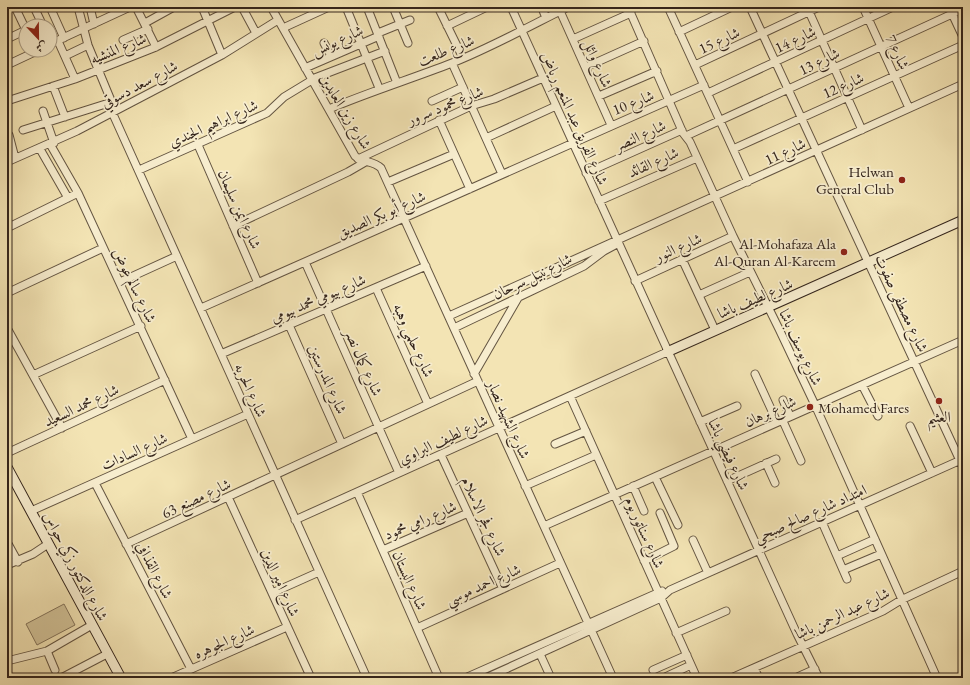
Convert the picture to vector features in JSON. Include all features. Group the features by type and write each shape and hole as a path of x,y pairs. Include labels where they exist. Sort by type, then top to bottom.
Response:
{"street":[{"path":"15,7 20,18"},
{"path":"34,7 39,18"},
{"path":"50,7 52,18"},
{"name":"شارع الحريه","path":"78,7 88,45 139,170 367,678"},
{"path":"90,7 94,24"},
{"path":"58,40 130,7"},
{"path":"136,7 156,47"},
{"path":"123,40 174,7"},
{"path":"202,7 222,55"},
{"name":"شارع المنشيه","path":"7,101 74,79 156,47 235,7"},
{"path":"242,7 256,33"},
{"name":"شارع زين العابدين","path":"271,7 351,150 358,159 377,164 381,168 404,218"},
{"path":"283,28 329,7"},
{"path":"346,7 379,88"},
{"path":"367,7 397,83"},
{"path":"393,7 408,43"},
{"path":"438,7 463,58"},
{"path":"447,26 487,7"},
{"name":"شارع الفريق عبد المنعم رياض","path":"511,7 618,241"},
{"name":"شارع طلعت","path":"329,109 379,88 452,63 522,32 568,7"},
{"path":"668,7 748,182"},
{"path":"679,32 732,7"},
{"name":"شارع مصطفى صفوت","path":"750,7 962,462"},
{"name":"شارع 15","path":"695,65 763,34 808,9 819,7"},
{"name":"شارع 7","path":"863,7 909,108"},
{"name":"شارع 14","path":"708,93 893,7"},
{"path":"949,7 963,37"},
{"path":"542,8 546,18"},
{"path":"808,9 862,130"},
{"name":"شارع 13","path":"684,133 720,121 963,9"},
{"path":"573,39 629,10"},
{"name":"شارع يوسف باشا","path":"629,10 684,133 815,405 937,678"},
{"name":"شارع وائل","path":"560,11 612,125"},
{"name":"شارع سعد دسوقي","path":"7,162 40,149 222,55 278,20"},
{"name":"شارع يونس","path":"305,68 361,44 378,34 410,20"},
{"path":"7,38 18,33"},
{"path":"586,67 644,41"},
{"path":"324,43 331,56"},
{"path":"65,56 88,45"},
{"name":"شارع 12","path":"733,149 963,45"},
{"path":"58,46 65,56 74,79"},
{"name":"شارع ابراهيم الجندي","path":"139,170 267,113 284,97 312,79 385,51"},
{"path":"7,66 23,58"},
{"path":"452,63 502,174"},
{"path":"599,96 657,71"},
{"name":"شارع محمود سرور","path":"358,159 439,120 543,78"},
{"name":"شارع 11","path":"618,241 963,84"},
{"path":"53,86 66,117"},
{"name":"شارع 10","path":"572,142 704,86"},
{"path":"432,102 463,87"},
{"path":"23,130 112,102"},
{"path":"486,138 556,106"},
{"name":"شارع سالم عوض","path":"43,111 48,123 52,143 78,193 192,439"},
{"path":"439,120 470,189"},
{"name":"شارع النصر","path":"586,173 684,133"},
{"path":"9,135 15,158"},
{"name":"شارع أبو بكر الصديق","path":"201,308 470,189 572,142"},
{"name":"شارع ايمن سليمان","path":"198,144 258,283"},
{"path":"40,149 68,198"},
{"path":"388,182 454,154"},
{"name":"شارع القائد","path":"599,201 696,158"},
{"path":"233,226 348,172 367,161"},
{"path":"7,228 78,193"},
{"name":"شارع الشهيد نصار","path":"404,218 613,678"},
{"name":"شارع لطيف باشا","path":"667,352 963,220"},
{"name":"شارع النور","path":"635,281 733,236"},
{"name":"شارع فيضي باشا","path":"618,241 667,352 819,678"},
{"name":"شارع نبيل سرحان","path":"449,316 618,241"},
{"name":"شارع نبيل سرحان","path":"454,328 590,263 618,241"},
{"path":"7,293 103,248"},
{"path":"120,282 177,256"},
{"path":"682,260 715,330"},
{"name":"شارع كمال نصر","path":"305,262 399,474"},
{"name":"شارع بيومي محمد بيومي","path":"221,354 426,266"},
{"path":"698,295 750,272"},
{"name":"شارع حلمي وهبه","path":"376,288 428,404"},
{"path":"489,297 494,309"},
{"path":"474,374 518,298"},
{"name":"شارع المدرستين","path":"289,325 342,444"},
{"path":"33,375 140,326"},
{"path":"7,328 62,428"},
{"name":"شارع برهان","path":"544,526 963,340"},
{"name":"شارع لطيف البراوي","path":"295,520 442,455 499,427 667,352"},
{"path":"755,374 801,461"},
{"name":"شارع محمد السعيد","path":"7,453 165,380"},
{"name":"شارع مصنع 63","path":"126,544 478,381"},
{"path":"862,385 878,416"},
{"name":"شارع سناتور يوم","path":"570,396 697,678"},
{"path":"783,400 790,416"},
{"path":"700,422 737,406"},
{"name":"شارع السادات","path":"31,512 248,414"},
{"path":"910,426 932,474"},
{"path":"555,444 586,431"},
{"name":"شارع فجر الاسلام","path":"442,455 503,589"},
{"path":"525,486 596,455"},
{"path":"727,481 776,459"},
{"name":"امتداد شارع صالح صبحي","path":"465,678 589,626 822,522 962,462"},
{"path":"766,463 775,483"},
{"name":"شارع الدكتور زكي حواس","path":"7,467 121,678"},
{"path":"655,476 678,525"},
{"name":"شارع القذافي","path":"95,483 191,669"},
{"path":"633,486 644,511"},
{"name":"شارع البستان","path":"357,492 439,678"},
{"name":"شارع امير الدين","path":"228,497 310,678"},
{"name":"شارع رامي محمود","path":"383,550 468,513"},
{"path":"644,562 674,546 660,513"},
{"path":"822,522 847,579"},
{"path":"837,556 875,539"},
{"path":"693,540 708,573"},
{"path":"7,542 18,562"},
{"path":"7,566 18,562 48,544"},
{"path":"843,570 881,554"},
{"name":"شارع احمد موسي","path":"417,628 560,563"},
{"path":"272,593 319,572"},
{"name":"شارع عبد الرحمن باشا","path":"731,678 891,607 902,600 963,572"},
{"path":"676,633 707,615 726,611"},
{"path":"7,661 47,651 92,625"},
{"name":"امتداد شارع صالح صبحي","path":"486,678 502,675 589,626"},
{"name":"شارع الجوهره","path":"171,678 287,627"},
{"path":"47,651 55,670"},
{"path":"61,678 107,654"},
{"path":"540,654 551,678"},
{"path":"653,670 687,655"},
{"path":"662,678 691,665"},
{"path":"754,668 759,678"},
{"path":"795,678 815,669"}],"shaded area":[{"path":"64,604 75,625 37,645 26,624"}],"place":[{"name":"Helwan General Club","path":"902,180"},
{"name":"Al-Mohafaza Ala Al-Quran Al-Kareem","path":"844,252"},
{"name":"العثيم","path":"939,401"},
{"name":"Mohamed Fares","path":"810,407"}]}
